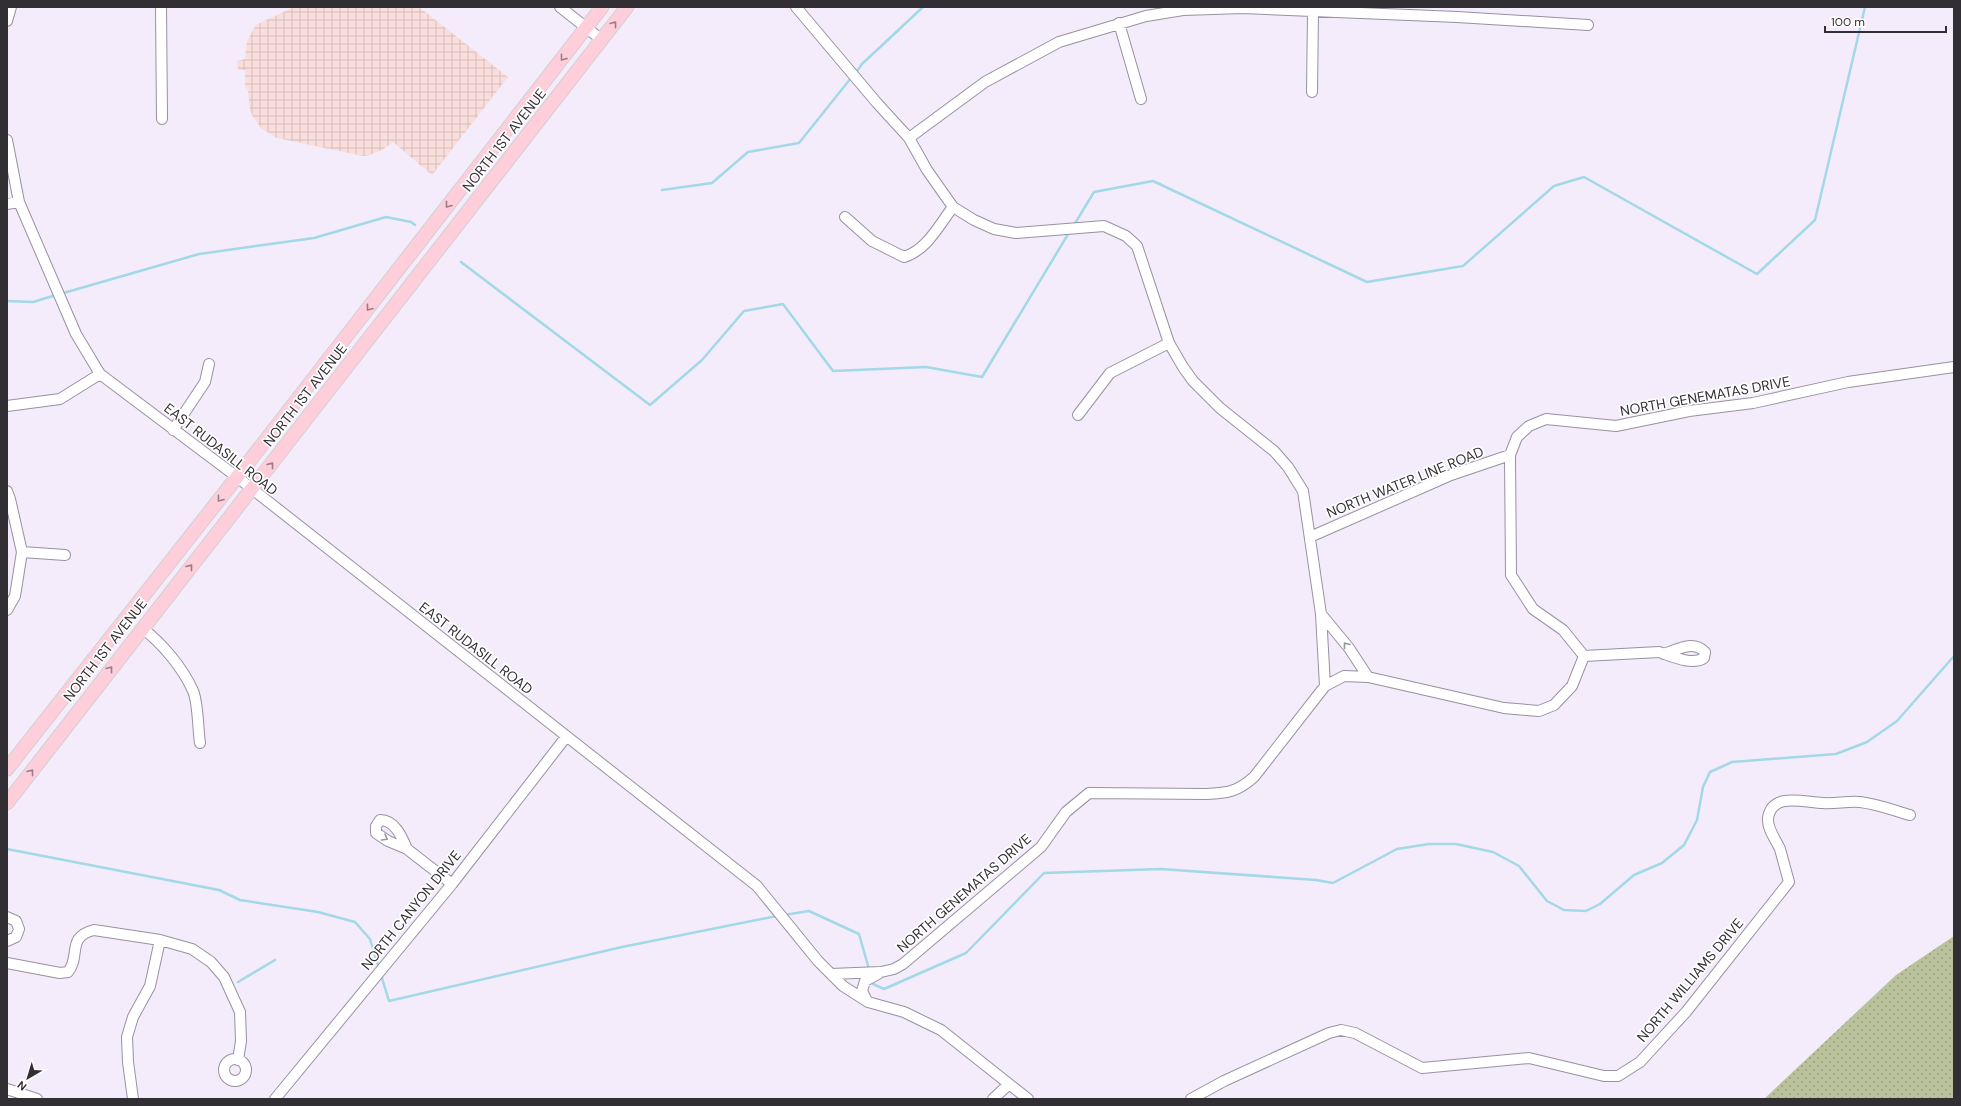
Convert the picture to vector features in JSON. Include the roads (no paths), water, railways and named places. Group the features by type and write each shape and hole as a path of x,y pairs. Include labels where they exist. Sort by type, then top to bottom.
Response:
{"main road":[{"name":"NORTH 1ST AVENUE","path":"7,769 237,477 602,7"},
{"name":"NORTH 1ST AVENUE","path":"7,803 627,7"}],"street":[{"path":"7,21 11,7"},
{"path":"161,7 162,119"},
{"path":"560,7 602,40"},
{"path":"796,7 876,104 909,138 927,170 953,207 974,220 994,229 1016,233 1104,226 1126,236 1137,246 1143,260 1169,343 1183,367 1193,380 1220,408 1274,451 1288,467 1303,491 1321,614 1325,686"},
{"path":"909,138 985,82 1059,42 1146,16 1183,10 1243,8 1313,12 1458,12 1588,25"},
{"path":"1312,92 1313,12"},
{"path":"1119,23 1141,99"},
{"name":"EAST RUDASILL ROAD","path":"7,140 19,202 76,334 100,374 237,477 757,886 831,974 843,986 867,1001 904,1012 941,1030 1028,1099"},
{"path":"7,204 19,202"},
{"path":"844,216 872,241 904,257 914,254 923,247 953,207"},
{"path":"1078,415 1110,374 1169,343"},
{"path":"173,430 205,382 209,364"},
{"name":"NORTH GENEMATAS DRIVE","path":"831,974 884,971 894,969 903,964 1041,847 1066,812 1089,793 1140,792 1206,794 1223,793 1241,788 1254,777 1325,686 1344,676 1368,677 1504,708 1539,711 1554,705 1572,686 1584,656 1563,630 1533,609 1511,575 1510,456 1517,437 1528,426 1546,420 1616,426 1689,411 1753,403 1848,382 1954,367"},
{"path":"7,406 60,399 100,374"},
{"name":"NORTH WATER LINE ROAD","path":"1310,537 1451,475 1510,456"},
{"path":"7,491 22,552 15,596 7,610"},
{"path":"22,552 65,555"},
{"path":"1321,614 1349,648 1368,677"},
{"path":"142,628 149,633 177,664 194,692 200,743"},
{"path":"1584,656 1658,652 1664,654"},
{"name":"NORTH CANYON DRIVE","path":"275,1099 452,884 566,737"},
{"name":"NORTH WILLIAMS DRIVE","path":"1191,1099 1224,1081 1329,1033 1341,1030 1355,1034 1422,1068 1529,1058 1604,1076 1618,1076 1640,1062 1686,1012 1789,882 1779,848 1768,821 1769,816 1777,804 1787,800 1829,804 1845,801 1860,802 1910,815"},
{"path":"407,849 452,884"},
{"path":"7,917 16,921 19,929 16,937 7,941"},
{"path":"7,963 60,973 68,972 72,967 77,941 86,932 94,930 160,940 192,949 211,962 224,977 240,1012 241,1041 238,1060"},
{"path":"133,1099 128,1062 127,1037 133,1017 150,986 160,940"},
{"path":"867,1001 862,991 865,981 884,971"},
{"path":"993,1099 1009,1084"},
{"path":"7,1089 37,1099"}],"waterway":[{"path":"855,74 862,64 923,7"},
{"path":"1074,225 1094,192 1153,181 1367,282 1463,266 1554,186 1584,177 1757,274 1815,220 1865,7"},
{"path":"662,190 712,183 748,152 799,143 851,78"},
{"path":"60,294 199,254 314,238 386,217 411,222 415,225"},
{"path":"461,262 650,405 702,360 744,311 783,304 833,371 926,367 982,377 1070,231"},
{"path":"7,301 33,302 56,295"},
{"path":"872,980 873,984 884,989 966,953 1044,873 1161,869 1316,880 1333,883 1397,849 1429,844 1456,844 1493,852 1519,866 1547,901 1564,910 1586,911 1600,904 1634,875 1662,863 1684,845 1697,820 1703,787 1710,772 1732,762 1836,754 1867,742 1897,721 1954,656"},
{"path":"7,849 219,890 240,900 318,912 355,922 370,939 379,968"},
{"path":"784,915 809,911 859,934 869,969"},
{"path":"381,975 389,1001 622,947 777,916"},
{"path":"238,982 275,960"}]}
